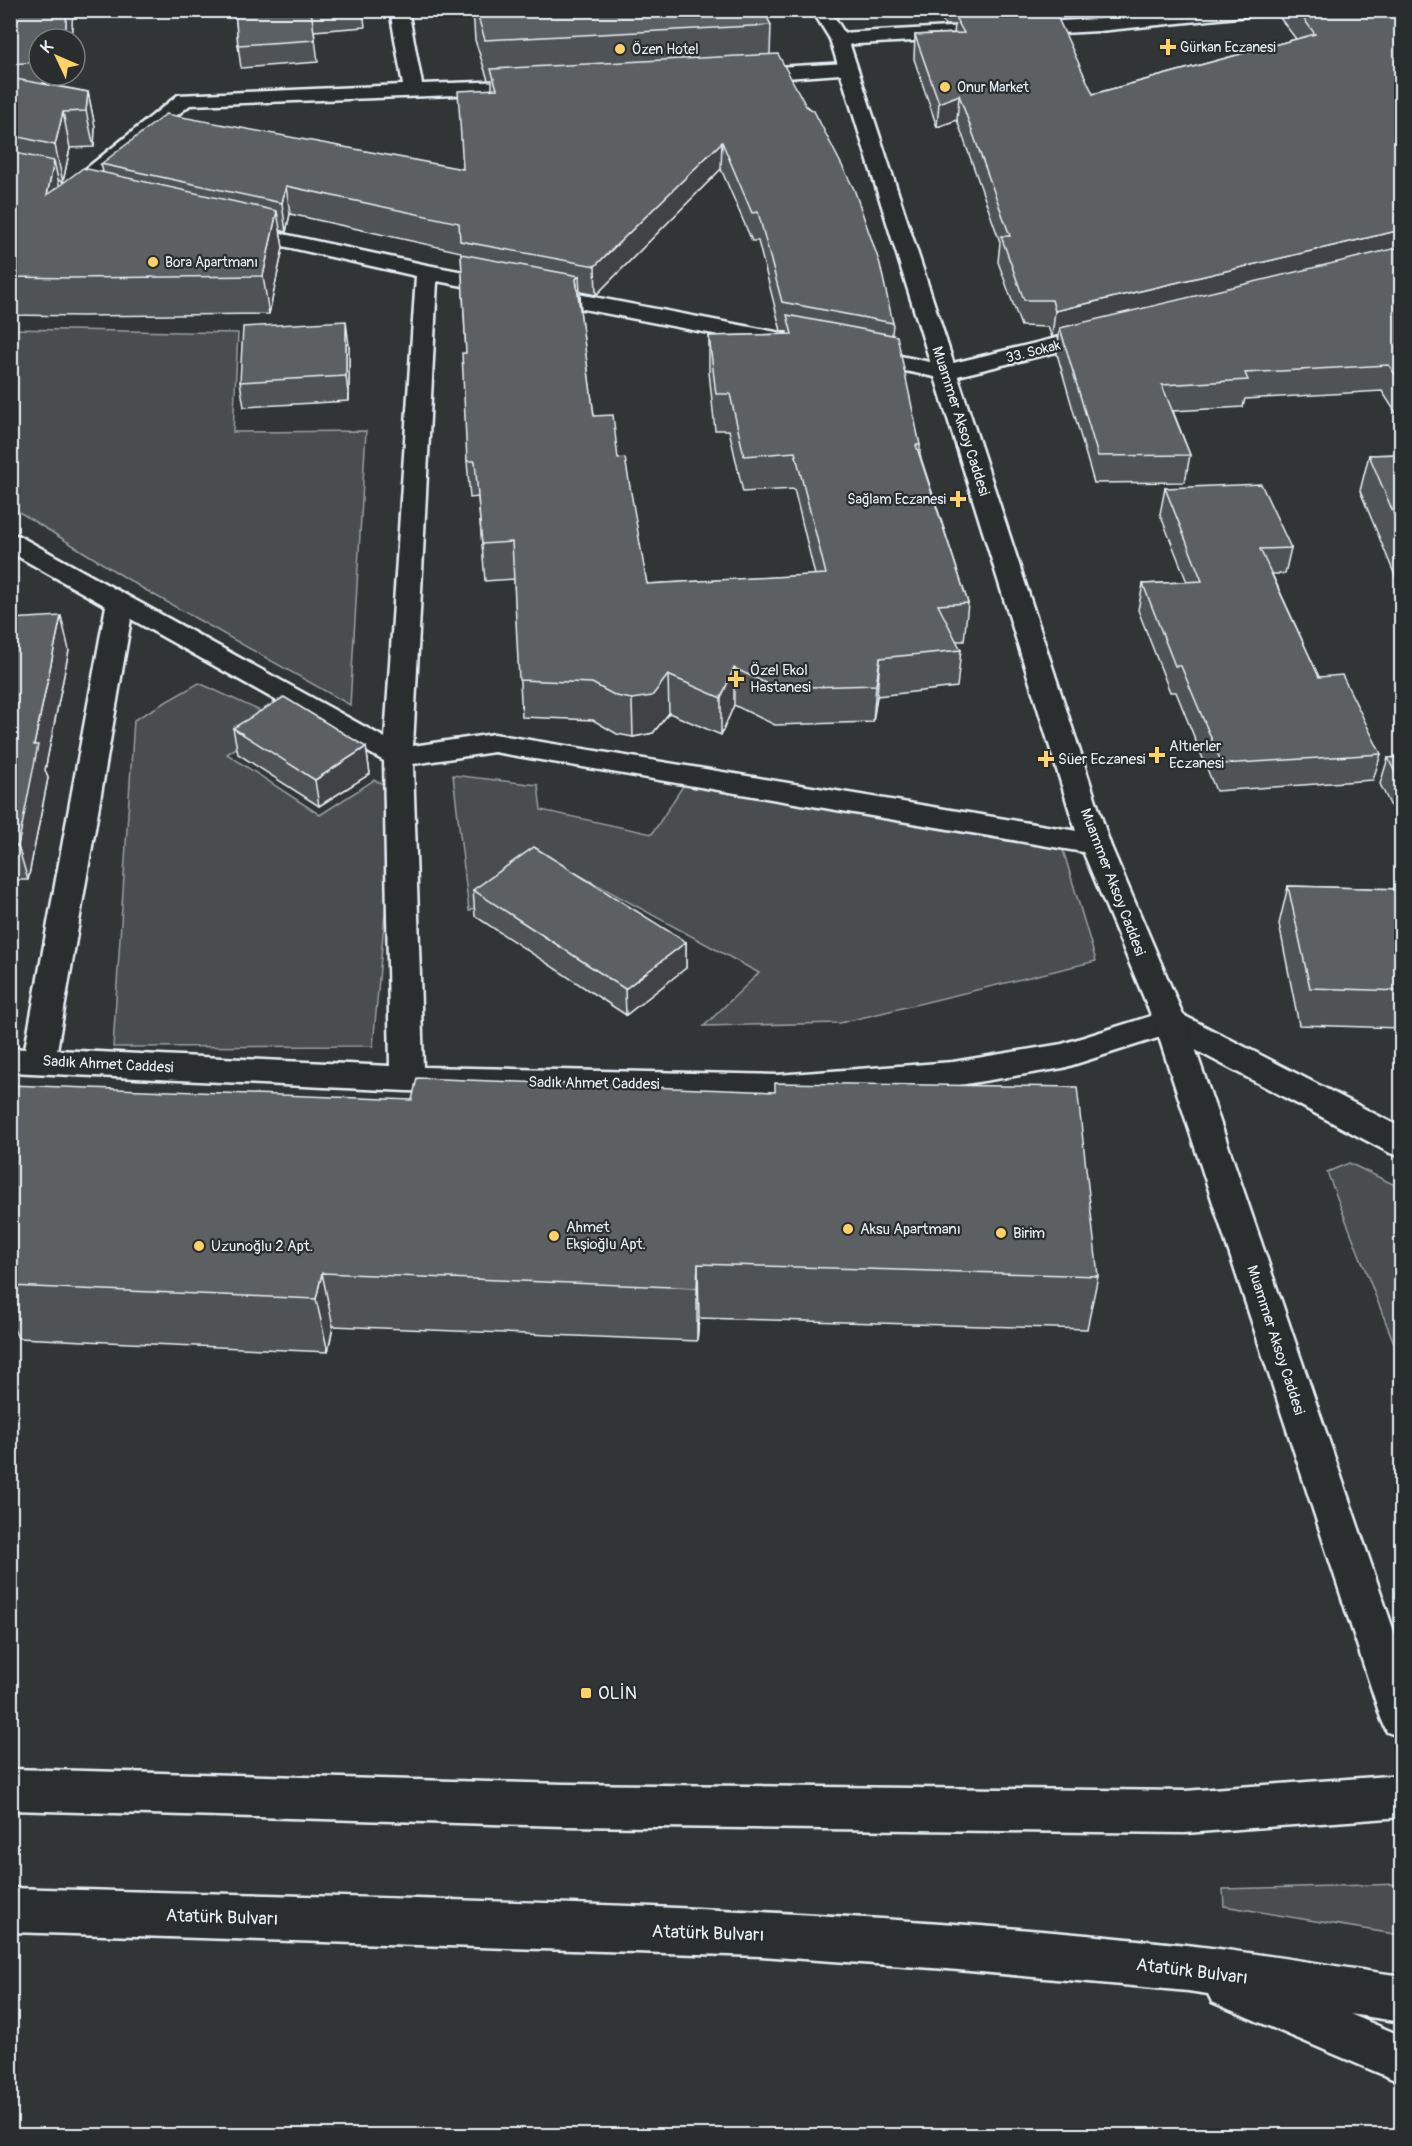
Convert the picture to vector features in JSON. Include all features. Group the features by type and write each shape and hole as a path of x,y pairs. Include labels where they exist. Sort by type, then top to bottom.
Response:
{"street":[{"path":"399,10 414,92"},
{"name":"Muammer Aksoy Caddesi","path":"821,10 839,39 1095,844 1170,1022 1401,1719"},
{"path":"839,39 1095,18 1258,10"},
{"path":"728,76 848,69"},
{"path":"67,192 185,99 414,92 561,84"},
{"path":"46,186 90,197"},
{"path":"218,225 427,272 817,347"},
{"path":"407,1079 398,757 427,272"},
{"name":"33. Sokak","path":"945,372 1128,328"},
{"path":"841,352 945,372"},
{"path":"10,542 398,757 495,743 1095,844"},
{"path":"25,1060 120,604"},
{"path":"1170,1022 1401,1144"},
{"name":"Sadık Ahmet Caddesi","path":"25,1060 407,1079 777,1087 953,1074 1063,1056 1170,1022"},
{"path":"10,1789 564,1805 1185,1812 1401,1796"},
{"name":"Atatürk Bulvarı","path":"10,1910 761,1935 947,1946 1188,1968 1401,2000"},
{"path":"1188,1968 1401,2060"}],"shaded area":[{"path":"10,329 238,333 233,432 366,431 350,705 142,588 11,507"},
{"path":"199,683 280,720 227,754 320,815 374,780 396,790 373,1046 113,1047 134,720"},
{"path":"692,772 1058,833 1096,961 840,1023 704,1026 759,973 552,860 469,911 453,775 538,785 541,810 652,834"},
{"path":"1349,1163 1401,1188 1401,1361 1327,1172"},
{"path":"1401,1884 1401,1935 1224,1906 1223,1889"}],"building":[{"path":"10,10 67,10 66,27 27,27 27,63 10,64"},
{"path":"235,10 311,10 315,40 238,45"},
{"path":"476,10 763,10 771,25 485,40"},
{"path":"1297,10 1401,10 1401,230 1055,311 1052,300 1024,300 1001,236 1010,236 959,95 939,103 915,35 964,33 955,17 1055,12 1093,94 1315,34"},
{"path":"778,54 806,106 814,111 854,189 880,264 893,323 782,302 758,212 752,213 722,142 595,266 460,241 459,223 286,186 282,203 101,164 166,114 463,169 458,91 497,89 491,69"},
{"path":"10,78 27,81 27,87 60,87 88,92 86,111 63,112 55,145 10,135"},
{"path":"10,152 54,161 47,195 83,168 277,211 263,276 10,277"},
{"path":"1401,247 1401,384 1389,365 1245,373 1248,380 1162,385 1190,455 1098,456 1060,328"},
{"path":"461,254 579,276 576,279 594,416 613,415 618,459 625,458 647,584 826,574 795,452 744,456 730,394 716,394 709,336 792,334 787,315 897,336 920,445 916,445 968,603 938,605 961,650 880,658 876,685 776,688 734,668 721,698 668,675 652,696 632,699 616,696 592,683 519,680 512,542 482,544 475,461 467,461 462,353 466,353"},
{"path":"346,321 346,376 240,382 243,327"},
{"path":"1401,454 1401,531 1369,455"},
{"path":"1261,484 1291,548 1260,549 1319,677 1342,675 1381,754 1222,764 1181,666 1175,666 1143,584 1202,581 1165,488"},
{"path":"61,616 34,745 38,745 18,846 10,846 10,619"},
{"path":"284,697 366,747 315,780 233,728"},
{"path":"1401,757 1401,785 1388,758"},
{"path":"534,847 686,942 625,989 473,890"},
{"path":"1288,886 1401,889 1401,991 1310,988"},
{"path":"417,1078 775,1092 775,1083 1077,1087 1098,1276 698,1264 697,1288 322,1273 316,1299 10,1286 10,1085 412,1100"}],"place":[{"name":"Gürkan Eczanesi","path":"1168,47"},
{"name":"Özen Hotel","path":"620,49"},
{"name":"Onur Market","path":"945,87"},
{"name":"Bora Apartmanı","path":"153,262"},
{"name":"Sağlam Eczanesi","path":"958,499"},
{"name":"Özel Ekol Hastanesi","path":"736,679"},
{"name":"Altıerler Eczanesi","path":"1157,755"},
{"name":"Süer Eczanesi","path":"1046,759"},
{"name":"Aksu Apartmanı","path":"848,1229"},
{"name":"Birim","path":"1001,1233"},
{"name":"Ahmet Ekşioğlu Apt.","path":"554,1236"},
{"name":"Uzunoğlu 2 Apt.","path":"199,1246"},
{"name":"OLİN","path":"586,1693"}]}
